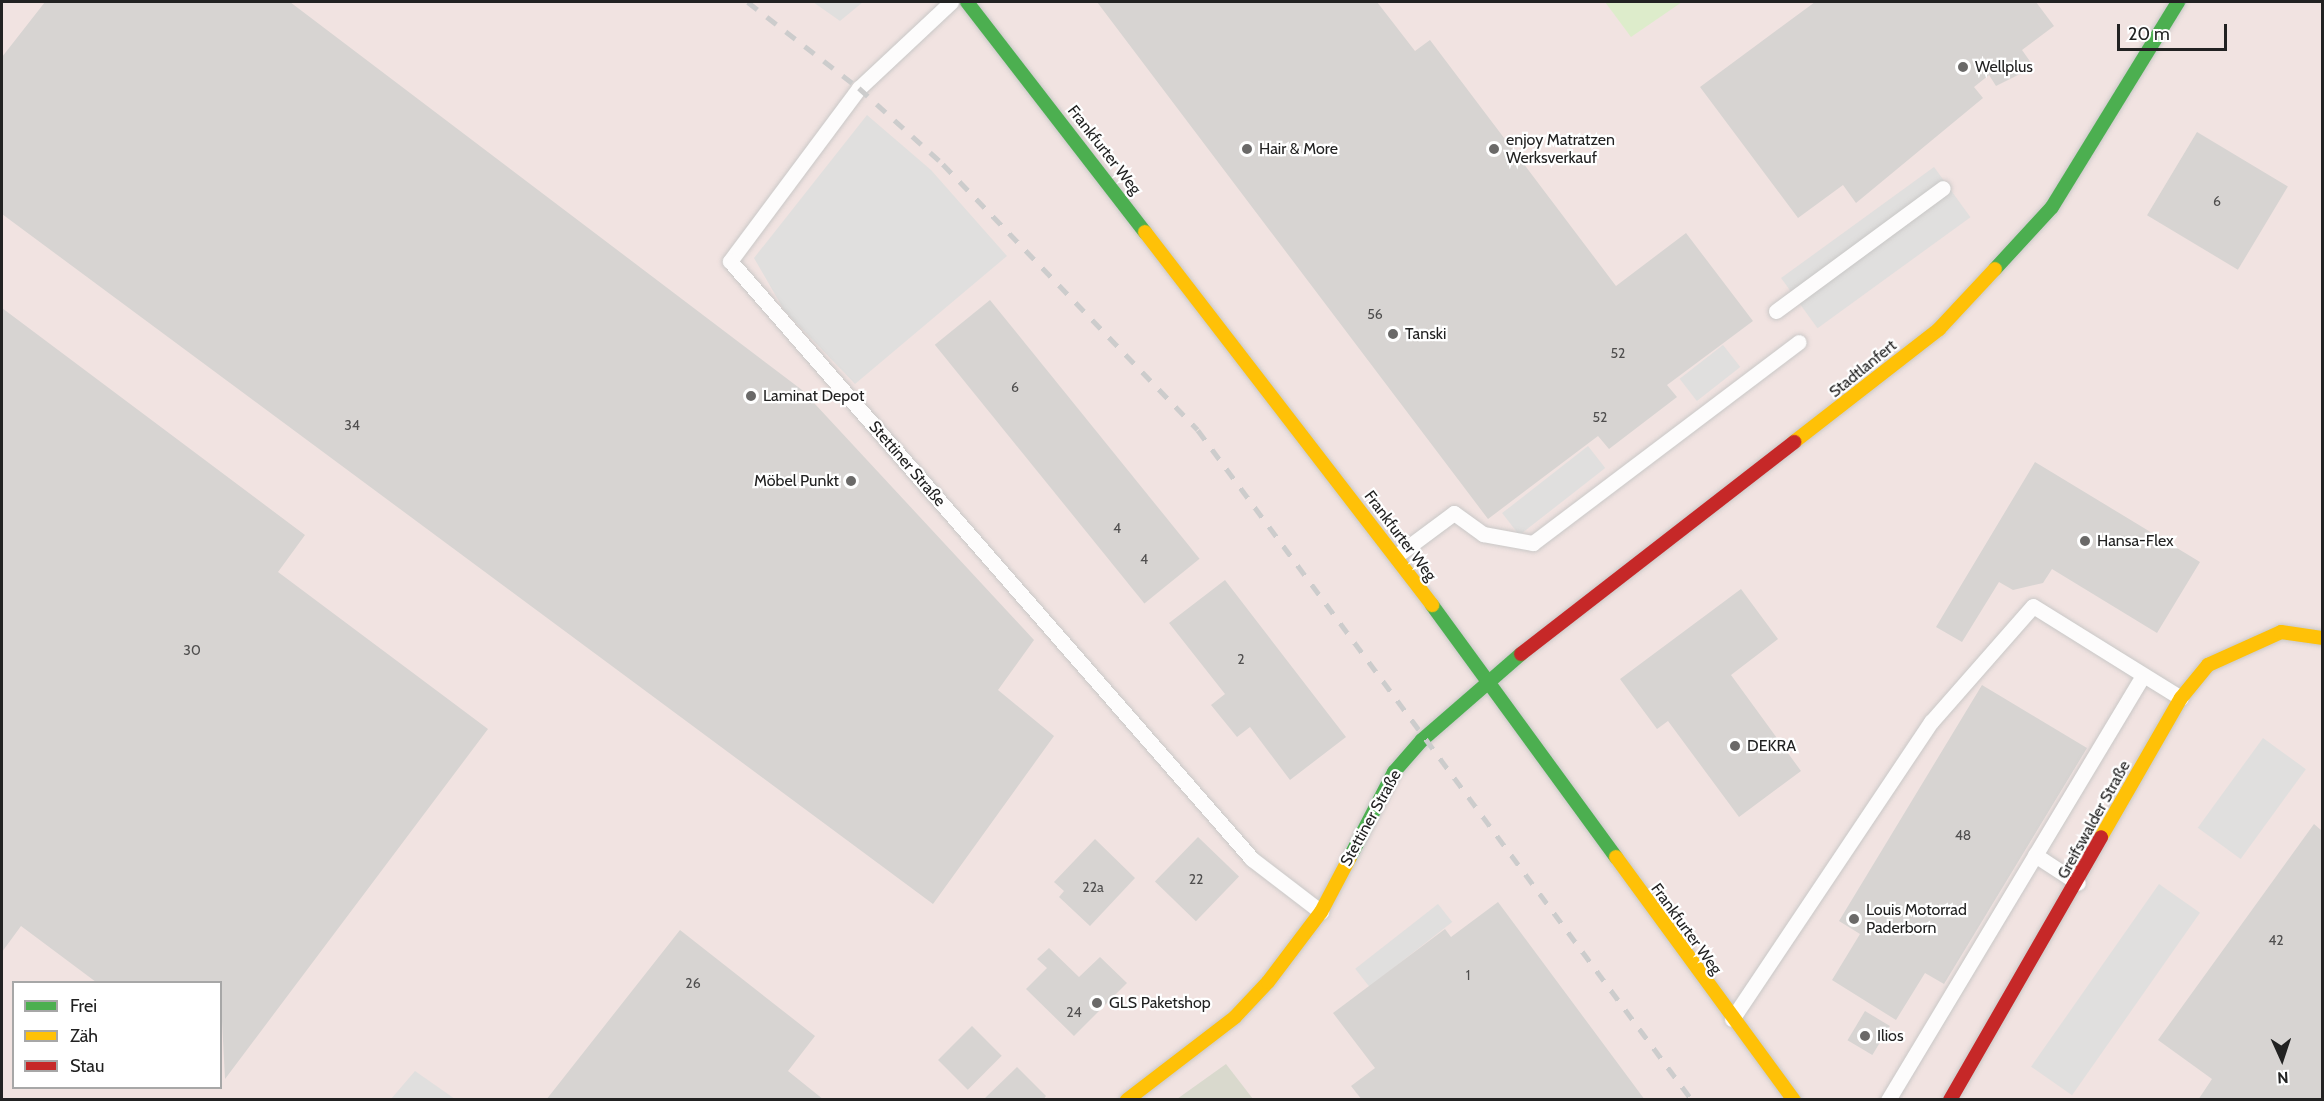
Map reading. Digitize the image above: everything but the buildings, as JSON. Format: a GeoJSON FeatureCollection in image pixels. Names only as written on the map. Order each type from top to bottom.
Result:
{"type":"FeatureCollection","features":[{"type":"Feature","properties":{"kind":"street","name":"Frankfurter Weg"},"geometry":{"type":"LineString","coordinates":[[967,2],[1396,556],[1485,682],[1794,1100]]}},
{"type":"Feature","properties":{"kind":"street","name":"Stadtlanfert"},"geometry":{"type":"LineString","coordinates":[[1485,682],[1939,329],[2052,207],[2178,2]]}},
{"type":"Feature","properties":{"kind":"street","name":"Greifswalder Straße"},"geometry":{"type":"LineString","coordinates":[[1950,1100],[2078,883],[2181,698],[2208,665],[2281,632],[2322,638]]}},
{"type":"Feature","properties":{"kind":"street","name":"Stettiner Straße"},"geometry":{"type":"LineString","coordinates":[[1127,1100],[1235,1017],[1321,912],[1394,772],[1485,682]]}},
{"type":"Feature","properties":{"kind":"lane","name":"Stettiner Straße"},"geometry":{"type":"LineString","coordinates":[[951,2],[859,88],[730,261],[1252,859],[1321,912]]}},
{"type":"Feature","properties":{"kind":"lane"},"geometry":{"type":"LineString","coordinates":[[1776,311],[1943,188]]}},
{"type":"Feature","properties":{"kind":"lane"},"geometry":{"type":"LineString","coordinates":[[1396,556],[1454,513],[1483,534],[1533,543],[1799,342]]}},
{"type":"Feature","properties":{"kind":"lane"},"geometry":{"type":"LineString","coordinates":[[1732,1019],[1931,722],[2034,606],[2181,698]]}},
{"type":"Feature","properties":{"kind":"lane"},"geometry":{"type":"LineString","coordinates":[[1888,1100],[2143,676]]}},
{"type":"Feature","properties":{"kind":"lane"},"geometry":{"type":"LineString","coordinates":[[2035,855],[2078,883]]}},
{"type":"Feature","properties":{"kind":"shaded area"},"geometry":{"type":"Polygon","coordinates":[[[2,2],[2322,2],[2322,1099],[2,1100],[2,2]]]}},
{"type":"Feature","properties":{"kind":"shaded area"},"geometry":{"type":"Polygon","coordinates":[[[813,2],[863,2],[840,21],[813,2]]]}},
{"type":"Feature","properties":{"kind":"shaded area"},"geometry":{"type":"Polygon","coordinates":[[[867,115],[931,170],[1007,256],[855,384],[784,310],[754,258],[867,115]]]}},
{"type":"Feature","properties":{"kind":"shaded area"},"geometry":{"type":"Polygon","coordinates":[[[1934,167],[1970,217],[1818,328],[1781,278],[1934,167]]]}},
{"type":"Feature","properties":{"kind":"shaded area"},"geometry":{"type":"Polygon","coordinates":[[[1723,345],[1740,367],[1697,401],[1680,379],[1723,345]]]}},
{"type":"Feature","properties":{"kind":"shaded area"},"geometry":{"type":"Polygon","coordinates":[[[1588,446],[1605,468],[1519,535],[1502,513],[1588,446]]]}},
{"type":"Feature","properties":{"kind":"shaded area"},"geometry":{"type":"Polygon","coordinates":[[[2263,738],[2306,769],[2241,859],[2198,828],[2263,738]]]}},
{"type":"Feature","properties":{"kind":"shaded area"},"geometry":{"type":"Polygon","coordinates":[[[2159,884],[2200,913],[2072,1095],[2031,1067],[2159,884]]]}},
{"type":"Feature","properties":{"kind":"shaded area"},"geometry":{"type":"Polygon","coordinates":[[[1438,904],[1452,922],[1369,987],[1355,969],[1438,904]]]}},
{"type":"Feature","properties":{"kind":"shaded area"},"geometry":{"type":"Polygon","coordinates":[[[1226,1064],[1253,1099],[1177,1099],[1226,1064]]]}},
{"type":"Feature","properties":{"kind":"shaded area"},"geometry":{"type":"Polygon","coordinates":[[[415,1071],[455,1099],[391,1099],[415,1071]]]}},
{"type":"Feature","properties":{"kind":"green space"},"geometry":{"type":"Polygon","coordinates":[[[1605,2],[1682,2],[1631,37],[1605,2]]]}},
{"type":"Feature","properties":{"kind":"railway"},"geometry":{"type":"LineString","coordinates":[[748,2],[859,88],[943,164],[1198,430],[1692,1100]]}},
{"type":"Feature","properties":{"kind":"traffic: fast"},"geometry":{"type":"LineString","coordinates":[[967,2],[1145,232]]}},
{"type":"Feature","properties":{"kind":"traffic: fast"},"geometry":{"type":"LineString","coordinates":[[1995,269],[2052,207],[2178,2]]}},
{"type":"Feature","properties":{"kind":"traffic: fast"},"geometry":{"type":"LineString","coordinates":[[1432,605],[1616,857]]}},
{"type":"Feature","properties":{"kind":"traffic: fast"},"geometry":{"type":"LineString","coordinates":[[1350,857],[1394,772],[1422,740],[1521,654]]}},
{"type":"Feature","properties":{"kind":"traffic: slow"},"geometry":{"type":"LineString","coordinates":[[1145,232],[1432,605]]}},
{"type":"Feature","properties":{"kind":"traffic: slow"},"geometry":{"type":"LineString","coordinates":[[1794,442],[1939,329],[1995,269]]}},
{"type":"Feature","properties":{"kind":"traffic: slow"},"geometry":{"type":"LineString","coordinates":[[2101,837],[2181,698],[2208,665],[2281,632],[2322,638]]}},
{"type":"Feature","properties":{"kind":"traffic: slow"},"geometry":{"type":"LineString","coordinates":[[1127,1100],[1235,1017],[1268,982],[1321,912],[1350,857]]}},
{"type":"Feature","properties":{"kind":"traffic: slow"},"geometry":{"type":"LineString","coordinates":[[1616,857],[1794,1100]]}},
{"type":"Feature","properties":{"kind":"traffic: jam"},"geometry":{"type":"LineString","coordinates":[[1521,654],[1794,442]]}},
{"type":"Feature","properties":{"kind":"traffic: jam"},"geometry":{"type":"LineString","coordinates":[[1950,1100],[2101,837]]}},
{"type":"Feature","properties":{"kind":"place","name":"Wellplus"},"geometry":{"type":"Point","coordinates":[1963,67]}},
{"type":"Feature","properties":{"kind":"place","name":"Hair & More"},"geometry":{"type":"Point","coordinates":[1247,149]}},
{"type":"Feature","properties":{"kind":"place","name":"enjoy Matratzen Werksverkauf"},"geometry":{"type":"Point","coordinates":[1494,149]}},
{"type":"Feature","properties":{"kind":"place","name":"Tanski"},"geometry":{"type":"Point","coordinates":[1393,334]}},
{"type":"Feature","properties":{"kind":"place","name":"Laminat Depot"},"geometry":{"type":"Point","coordinates":[751,396]}},
{"type":"Feature","properties":{"kind":"place","name":"Möbel Punkt"},"geometry":{"type":"Point","coordinates":[851,481]}},
{"type":"Feature","properties":{"kind":"place","name":"Hansa-Flex"},"geometry":{"type":"Point","coordinates":[2085,541]}},
{"type":"Feature","properties":{"kind":"place","name":"DEKRA"},"geometry":{"type":"Point","coordinates":[1735,746]}},
{"type":"Feature","properties":{"kind":"place","name":"Louis Motorrad Paderborn"},"geometry":{"type":"Point","coordinates":[1854,919]}},
{"type":"Feature","properties":{"kind":"place","name":"GLS Paketshop"},"geometry":{"type":"Point","coordinates":[1097,1003]}},
{"type":"Feature","properties":{"kind":"place","name":"Ilios"},"geometry":{"type":"Point","coordinates":[1865,1036]}}]}
